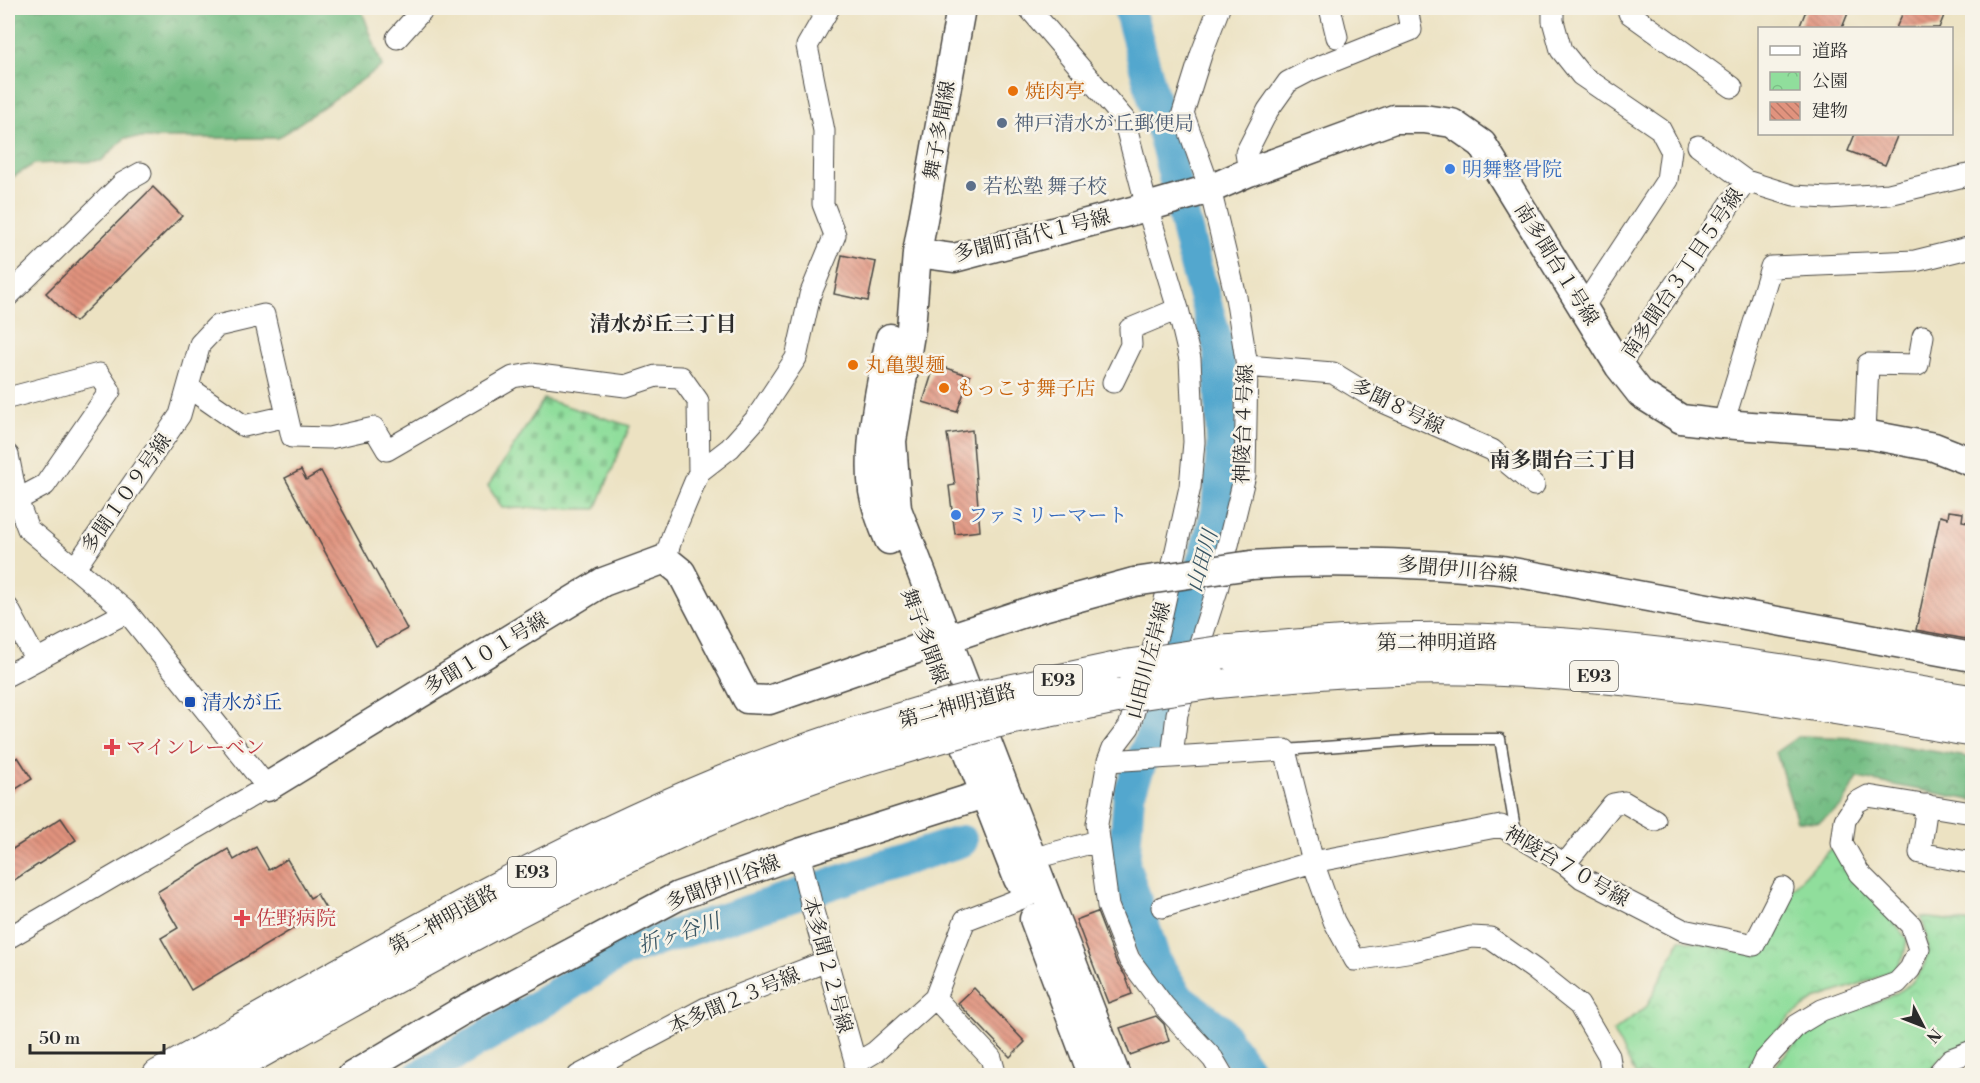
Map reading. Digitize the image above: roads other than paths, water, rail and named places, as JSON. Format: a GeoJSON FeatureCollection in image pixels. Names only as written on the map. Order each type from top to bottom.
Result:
{"type":"FeatureCollection","features":[{"type":"Feature","properties":{"kind":"highway","name":"第二神明道路"},"geometry":{"type":"LineString","coordinates":[[159,1076],[471,903],[562,856],[748,772],[842,737],[929,725],[991,709],[1125,681],[1384,641],[1471,640],[1557,644],[1739,664],[1972,702]]}},
{"type":"Feature","properties":{"kind":"highway","name":"第二神明道路"},"geometry":{"type":"LineString","coordinates":[[1218,667],[1294,675],[1461,668],[1546,672],[1739,693],[1972,730]]}},
{"type":"Feature","properties":{"kind":"highway","name":"第二神明道路"},"geometry":{"type":"LineString","coordinates":[[216,1076],[574,880],[667,836],[755,798],[816,775],[929,725]]}},
{"type":"Feature","properties":{"kind":"street"},"geometry":{"type":"LineString","coordinates":[[397,38],[424,8]]}},
{"type":"Feature","properties":{"kind":"street"},"geometry":{"type":"LineString","coordinates":[[829,8],[807,46],[824,131],[823,204],[834,235],[810,295],[796,358],[755,420],[730,448],[699,472],[665,559],[681,572],[747,699],[769,700],[937,642]]}},
{"type":"Feature","properties":{"kind":"street","name":"舞子多聞線"},"geometry":{"type":"LineString","coordinates":[[961,8],[917,253],[911,328],[892,441],[897,509],[937,642],[994,791],[1034,893],[1116,1076]]}},
{"type":"Feature","properties":{"kind":"street","name":"山田川左岸線"},"geometry":{"type":"LineString","coordinates":[[1029,8],[1124,119],[1190,359],[1194,442],[1190,487],[1158,632],[1130,727],[1113,748],[1108,761],[1097,824],[1108,906],[1129,959],[1164,1006],[1214,1059],[1223,1076]]}},
{"type":"Feature","properties":{"kind":"street","name":"神陵台４号線"},"geometry":{"type":"LineString","coordinates":[[1172,757],[1177,714],[1217,590],[1245,475],[1247,366],[1236,297],[1210,189],[1183,113],[1219,8]]}},
{"type":"Feature","properties":{"kind":"street"},"geometry":{"type":"LineString","coordinates":[[1330,8],[1337,37]]}},
{"type":"Feature","properties":{"kind":"street"},"geometry":{"type":"LineString","coordinates":[[1250,172],[1246,153],[1268,110],[1288,82],[1311,70],[1411,30],[1407,8]]}},
{"type":"Feature","properties":{"kind":"street"},"geometry":{"type":"LineString","coordinates":[[1553,8],[1553,21],[1562,50],[1581,75],[1660,129],[1671,150],[1667,180],[1584,306]]}},
{"type":"Feature","properties":{"kind":"street"},"geometry":{"type":"LineString","coordinates":[[1630,10],[1732,87]]}},
{"type":"Feature","properties":{"kind":"street","name":"南多聞台１号線"},"geometry":{"type":"LineString","coordinates":[[1147,207],[1210,189],[1394,119],[1424,119],[1452,123],[1482,144],[1619,366],[1641,394],[1681,419],[1865,434],[1934,447],[1972,462]]}},
{"type":"Feature","properties":{"kind":"street"},"geometry":{"type":"LineString","coordinates":[[1698,146],[1746,181],[1794,196],[1828,198],[1889,194],[1972,174]]}},
{"type":"Feature","properties":{"kind":"street"},"geometry":{"type":"LineString","coordinates":[[8,296],[123,183],[141,173]]}},
{"type":"Feature","properties":{"kind":"street","name":"南多聞台３丁目５号線"},"geometry":{"type":"LineString","coordinates":[[1619,366],[1746,181]]}},
{"type":"Feature","properties":{"kind":"street","name":"多聞町高代１号線"},"geometry":{"type":"LineString","coordinates":[[917,253],[954,258],[1147,207]]}},
{"type":"Feature","properties":{"kind":"street"},"geometry":{"type":"LineString","coordinates":[[1723,424],[1771,267],[1915,261],[1972,247]]}},
{"type":"Feature","properties":{"kind":"street"},"geometry":{"type":"LineString","coordinates":[[1113,382],[1131,345],[1130,329],[1178,309]]}},
{"type":"Feature","properties":{"kind":"street","name":"多聞１０９号線"},"geometry":{"type":"LineString","coordinates":[[267,787],[127,612],[75,568],[180,415],[200,344],[217,326],[264,315],[292,437],[330,438],[375,428],[387,450],[513,377],[531,374],[626,386],[656,376],[681,376],[698,401],[699,472]]}},
{"type":"Feature","properties":{"kind":"street"},"geometry":{"type":"LineString","coordinates":[[1865,434],[1869,364],[1918,365],[1923,336]]}},
{"type":"Feature","properties":{"kind":"street","name":"多聞８号線"},"geometry":{"type":"LineString","coordinates":[[1247,366],[1333,373],[1374,398],[1492,450],[1534,485]]}},
{"type":"Feature","properties":{"kind":"street"},"geometry":{"type":"LineString","coordinates":[[8,398],[99,374],[110,391],[45,485],[17,500]]}},
{"type":"Feature","properties":{"kind":"street"},"geometry":{"type":"LineString","coordinates":[[188,387],[244,426],[287,416]]}},
{"type":"Feature","properties":{"kind":"street"},"geometry":{"type":"LineString","coordinates":[[8,455],[17,500],[28,529],[75,568]]}},
{"type":"Feature","properties":{"kind":"street","name":"多聞１０１号線"},"geometry":{"type":"LineString","coordinates":[[8,938],[267,787],[603,582],[665,559]]}},
{"type":"Feature","properties":{"kind":"street","name":"多聞伊川谷線"},"geometry":{"type":"LineString","coordinates":[[937,642],[1039,608],[1134,582],[1251,565],[1351,561],[1425,563],[1502,570],[1972,657]]}},
{"type":"Feature","properties":{"kind":"street"},"geometry":{"type":"LineString","coordinates":[[8,610],[36,660]]}},
{"type":"Feature","properties":{"kind":"street"},"geometry":{"type":"LineString","coordinates":[[8,675],[127,612]]}},
{"type":"Feature","properties":{"kind":"street"},"geometry":{"type":"LineString","coordinates":[[1108,761],[1285,750],[1313,862],[1334,921],[1355,960],[1413,951],[1471,937],[1490,938],[1579,1005],[1611,1066],[1627,1076]]}},
{"type":"Feature","properties":{"kind":"street","name":"舞子多聞線"},"geometry":{"type":"LineString","coordinates":[[994,791],[1031,859],[1034,893],[1093,1076]]}},
{"type":"Feature","properties":{"kind":"street","name":"多聞伊川谷線"},"geometry":{"type":"LineString","coordinates":[[352,1076],[460,1012],[678,896],[799,853],[994,791]]}},
{"type":"Feature","properties":{"kind":"street"},"geometry":{"type":"LineString","coordinates":[[1757,1076],[1764,1061],[1797,1025],[1822,1010],[1897,983],[1910,969],[1919,949],[1911,925],[1859,873],[1842,843],[1845,820],[1857,802],[1868,796],[1972,813]]}},
{"type":"Feature","properties":{"kind":"street"},"geometry":{"type":"LineString","coordinates":[[1565,864],[1612,804],[1624,802],[1655,820]]}},
{"type":"Feature","properties":{"kind":"street"},"geometry":{"type":"LineString","coordinates":[[1927,805],[1920,853],[1972,863]]}},
{"type":"Feature","properties":{"kind":"street","name":"神陵台７０号線"},"geometry":{"type":"LineString","coordinates":[[1162,907],[1313,862],[1501,826],[1565,864],[1582,878],[1683,930],[1754,945],[1783,888]]}},
{"type":"Feature","properties":{"kind":"street"},"geometry":{"type":"LineString","coordinates":[[1031,859],[1098,841]]}},
{"type":"Feature","properties":{"kind":"street","name":"本多聞２２号線"},"geometry":{"type":"LineString","coordinates":[[799,853],[857,1070]]}},
{"type":"Feature","properties":{"kind":"street"},"geometry":{"type":"LineString","coordinates":[[857,1070],[935,998],[965,921],[1034,893]]}},
{"type":"Feature","properties":{"kind":"street","name":"本多聞２３号線"},"geometry":{"type":"LineString","coordinates":[[580,1075],[706,1008],[827,961]]}},
{"type":"Feature","properties":{"kind":"street"},"geometry":{"type":"LineString","coordinates":[[935,998],[991,1058],[996,1076]]}},
{"type":"Feature","properties":{"kind":"street"},"geometry":{"type":"LineString","coordinates":[[1936,1076],[1951,1059],[1972,1051]]}},
{"type":"Feature","properties":{"kind":"lane"},"geometry":{"type":"LineString","coordinates":[[1285,750],[1432,739],[1500,740],[1517,835]]}},
{"type":"Feature","properties":{"kind":"waterway","name":"山田川"},"geometry":{"type":"LineString","coordinates":[[1129,8],[1219,349],[1222,447],[1217,511],[1154,729],[1129,794],[1124,864],[1155,960],[1177,996],[1218,1028],[1247,1068],[1250,1076]]}},
{"type":"Feature","properties":{"kind":"waterway","name":"折ヶ谷川"},"geometry":{"type":"LineString","coordinates":[[419,1076],[529,1011],[622,952],[962,841]]}},
{"type":"Feature","properties":{"kind":"place","name":"焼肉亭"},"geometry":{"type":"Point","coordinates":[1013,91]}},
{"type":"Feature","properties":{"kind":"place","name":"神戸清水が丘郵便局"},"geometry":{"type":"Point","coordinates":[1002,123]}},
{"type":"Feature","properties":{"kind":"place","name":"明舞整骨院"},"geometry":{"type":"Point","coordinates":[1450,169]}},
{"type":"Feature","properties":{"kind":"place","name":"若松塾 舞子校"},"geometry":{"type":"Point","coordinates":[971,186]}},
{"type":"Feature","properties":{"kind":"place","name":"丸亀製麺"},"geometry":{"type":"Point","coordinates":[853,365]}},
{"type":"Feature","properties":{"kind":"place","name":"もっこす舞子店"},"geometry":{"type":"Point","coordinates":[944,388]}},
{"type":"Feature","properties":{"kind":"place","name":"ファミリーマート"},"geometry":{"type":"Point","coordinates":[956,515]}},
{"type":"Feature","properties":{"kind":"place","name":"清水が丘"},"geometry":{"type":"Point","coordinates":[190,702]}},
{"type":"Feature","properties":{"kind":"place","name":"マインレーベン"},"geometry":{"type":"Point","coordinates":[112,747]}},
{"type":"Feature","properties":{"kind":"place","name":"佐野病院"},"geometry":{"type":"Point","coordinates":[242,918]}},
{"type":"Feature","properties":{"kind":"district","name":"清水が丘三丁目"},"geometry":{"type":"Point","coordinates":[663,324]}},
{"type":"Feature","properties":{"kind":"district","name":"南多聞台三丁目"},"geometry":{"type":"Point","coordinates":[1563,460]}}]}
